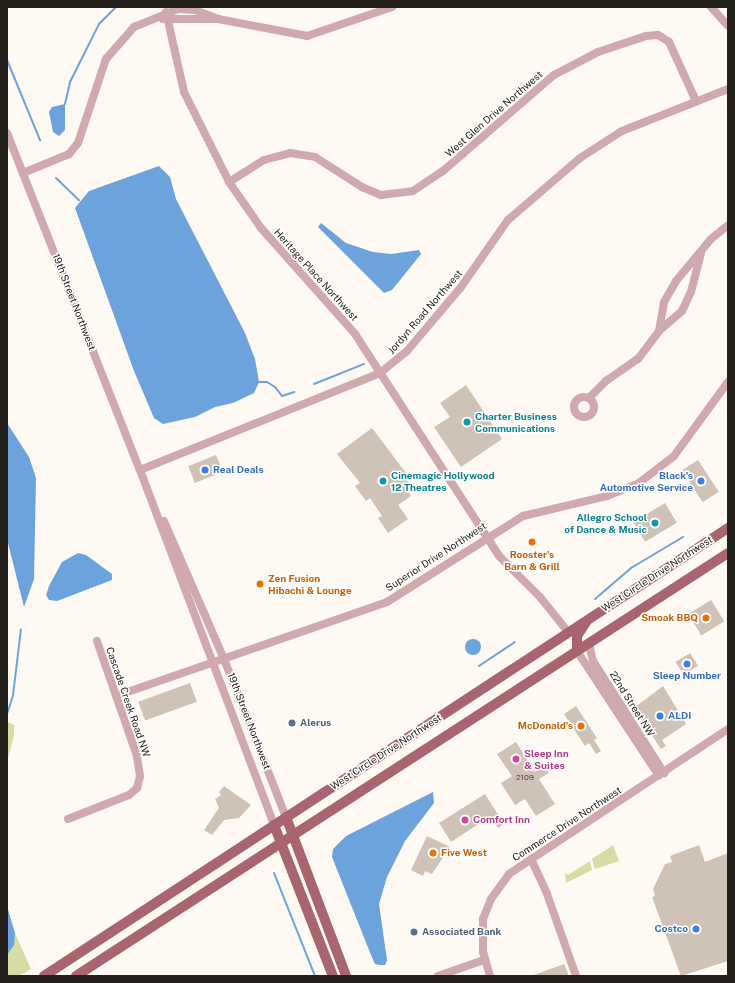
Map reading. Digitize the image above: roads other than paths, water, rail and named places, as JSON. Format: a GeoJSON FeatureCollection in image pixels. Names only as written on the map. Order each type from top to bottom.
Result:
{"type":"FeatureCollection","features":[{"type":"Feature","properties":{"kind":"main road","name":"West Circle Drive Northwest"},"geometry":{"type":"LineString","coordinates":[[44,976],[728,528]]}},
{"type":"Feature","properties":{"kind":"main road","name":"West Circle Drive Northwest"},"geometry":{"type":"LineString","coordinates":[[76,976],[728,553]]}},
{"type":"Feature","properties":{"kind":"main road"},"geometry":{"type":"LineString","coordinates":[[577,651],[577,636],[588,619]]}},
{"type":"Feature","properties":{"kind":"main road","name":"19th Street Northwest"},"geometry":{"type":"LineString","coordinates":[[286,817],[346,976]]}},
{"type":"Feature","properties":{"kind":"main road","name":"19th Street Northwest"},"geometry":{"type":"LineString","coordinates":[[274,825],[333,976]]}},
{"type":"Feature","properties":{"kind":"street"},"geometry":{"type":"LineString","coordinates":[[23,173],[69,154],[78,143],[106,59],[123,36],[146,19],[166,16],[218,19],[307,36],[392,7]]}},
{"type":"Feature","properties":{"kind":"street"},"geometry":{"type":"LineString","coordinates":[[711,7],[728,26]]}},
{"type":"Feature","properties":{"kind":"street","name":"Heritage Place Northwest"},"geometry":{"type":"LineString","coordinates":[[166,16],[184,92],[229,182],[261,228],[355,334],[486,537],[510,569],[540,597],[568,632]]}},
{"type":"Feature","properties":{"kind":"street","name":"West Glen Drive Northwest"},"geometry":{"type":"LineString","coordinates":[[229,182],[264,160],[290,153],[310,155],[326,162],[362,187],[381,195],[391,195],[422,187],[554,75],[598,52],[640,37],[658,35],[669,42],[696,101]]}},
{"type":"Feature","properties":{"kind":"street","name":"Jordyn Road Northwest"},"geometry":{"type":"LineString","coordinates":[[140,470],[380,373],[407,351],[461,287],[508,220],[580,158],[622,131],[728,89]]}},
{"type":"Feature","properties":{"kind":"street","name":"19th Street Northwest"},"geometry":{"type":"LineString","coordinates":[[7,133],[140,470],[274,825]]}},
{"type":"Feature","properties":{"kind":"street"},"geometry":{"type":"LineString","coordinates":[[659,331],[664,302],[670,291],[711,239],[728,225]]}},
{"type":"Feature","properties":{"kind":"street"},"geometry":{"type":"LineString","coordinates":[[589,398],[606,381],[638,359],[659,331],[682,311],[691,292],[701,253]]}},
{"type":"Feature","properties":{"kind":"street","name":"Superior Drive Northwest"},"geometry":{"type":"LineString","coordinates":[[116,696],[387,602],[486,537],[534,512],[607,496],[648,478],[683,445],[728,382]]}},
{"type":"Feature","properties":{"kind":"street","name":"19th Street Northwest"},"geometry":{"type":"LineString","coordinates":[[140,470],[224,659],[286,817]]}},
{"type":"Feature","properties":{"kind":"street","name":"Cascade Creek Road NW"},"geometry":{"type":"LineString","coordinates":[[68,819],[124,798],[134,792],[139,784],[139,763],[96,641]]}},
{"type":"Feature","properties":{"kind":"street","name":"22nd Street NW"},"geometry":{"type":"LineString","coordinates":[[589,644],[593,661],[661,774]]}},
{"type":"Feature","properties":{"kind":"street","name":"22nd Street NW"},"geometry":{"type":"LineString","coordinates":[[577,651],[661,774]]}},
{"type":"Feature","properties":{"kind":"street","name":"Commerce Drive Northwest"},"geometry":{"type":"LineString","coordinates":[[490,976],[484,960],[483,925],[491,899],[509,874],[728,729]]}},
{"type":"Feature","properties":{"kind":"street"},"geometry":{"type":"LineString","coordinates":[[531,859],[547,894],[576,976]]}},
{"type":"Feature","properties":{"kind":"street"},"geometry":{"type":"LineString","coordinates":[[438,976],[484,960]]}},
{"type":"Feature","properties":{"kind":"water"},"geometry":{"type":"Polygon","coordinates":[[[65,104],[65,130],[59,136],[53,132],[49,112],[52,107],[65,104]]]}},
{"type":"Feature","properties":{"kind":"water"},"geometry":{"type":"Polygon","coordinates":[[[159,166],[170,177],[176,199],[245,333],[255,359],[259,382],[254,393],[233,403],[215,407],[195,417],[163,424],[154,418],[134,371],[75,208],[89,191],[159,166]]]}},
{"type":"Feature","properties":{"kind":"water"},"geometry":{"type":"Polygon","coordinates":[[[321,223],[346,243],[373,252],[391,254],[419,250],[421,254],[392,290],[384,293],[318,227],[321,223]]]}},
{"type":"Feature","properties":{"kind":"water"},"geometry":{"type":"Polygon","coordinates":[[[7,423],[29,457],[36,478],[34,579],[24,607],[7,539],[7,423]]]}},
{"type":"Feature","properties":{"kind":"water"},"geometry":{"type":"Polygon","coordinates":[[[78,553],[86,555],[112,574],[112,580],[57,601],[49,600],[46,595],[49,586],[62,562],[78,553]]]}},
{"type":"Feature","properties":{"kind":"water"},"geometry":{"type":"Polygon","coordinates":[[[470,639],[476,639],[481,644],[479,653],[476,655],[470,655],[465,650],[465,644],[470,639]]]}},
{"type":"Feature","properties":{"kind":"water"},"geometry":{"type":"Polygon","coordinates":[[[433,792],[434,803],[405,841],[387,877],[379,904],[387,960],[385,965],[375,964],[332,857],[333,849],[346,836],[433,792]]]}},
{"type":"Feature","properties":{"kind":"water"},"geometry":{"type":"Polygon","coordinates":[[[7,906],[15,933],[14,945],[7,955],[7,906]]]}},
{"type":"Feature","properties":{"kind":"waterway"},"geometry":{"type":"LineString","coordinates":[[65,104],[70,82],[99,24],[116,7]]}},
{"type":"Feature","properties":{"kind":"waterway"},"geometry":{"type":"LineString","coordinates":[[7,60],[40,140]]}},
{"type":"Feature","properties":{"kind":"waterway"},"geometry":{"type":"LineString","coordinates":[[56,178],[79,200]]}},
{"type":"Feature","properties":{"kind":"waterway"},"geometry":{"type":"LineString","coordinates":[[314,384],[364,364]]}},
{"type":"Feature","properties":{"kind":"waterway"},"geometry":{"type":"LineString","coordinates":[[259,382],[267,382],[275,387],[282,396],[294,392]]}},
{"type":"Feature","properties":{"kind":"waterway"},"geometry":{"type":"LineString","coordinates":[[595,599],[631,568],[683,537]]}},
{"type":"Feature","properties":{"kind":"waterway"},"geometry":{"type":"LineString","coordinates":[[7,714],[13,695],[21,629]]}},
{"type":"Feature","properties":{"kind":"waterway"},"geometry":{"type":"LineString","coordinates":[[479,666],[515,642]]}},
{"type":"Feature","properties":{"kind":"waterway"},"geometry":{"type":"LineString","coordinates":[[274,873],[315,976]]}},
{"type":"Feature","properties":{"kind":"place","name":"Charter Business Communications"},"geometry":{"type":"Point","coordinates":[467,422]}},
{"type":"Feature","properties":{"kind":"place","name":"Real Deals"},"geometry":{"type":"Point","coordinates":[205,470]}},
{"type":"Feature","properties":{"kind":"place","name":"Cinemagic Hollywood 12 Theatres"},"geometry":{"type":"Point","coordinates":[383,481]}},
{"type":"Feature","properties":{"kind":"place","name":"Black's Automotive Service"},"geometry":{"type":"Point","coordinates":[701,481]}},
{"type":"Feature","properties":{"kind":"place","name":"Allegro School of Dance & Music"},"geometry":{"type":"Point","coordinates":[655,523]}},
{"type":"Feature","properties":{"kind":"place","name":"Rooster's Barn & Grill"},"geometry":{"type":"Point","coordinates":[532,542]}},
{"type":"Feature","properties":{"kind":"place","name":"Zen Fusion Hibachi & Lounge"},"geometry":{"type":"Point","coordinates":[260,584]}},
{"type":"Feature","properties":{"kind":"place","name":"Smoak BBQ"},"geometry":{"type":"Point","coordinates":[706,618]}},
{"type":"Feature","properties":{"kind":"place","name":"Sleep Number"},"geometry":{"type":"Point","coordinates":[687,664]}},
{"type":"Feature","properties":{"kind":"place","name":"ALDI"},"geometry":{"type":"Point","coordinates":[660,716]}},
{"type":"Feature","properties":{"kind":"place","name":"Alerus"},"geometry":{"type":"Point","coordinates":[292,723]}},
{"type":"Feature","properties":{"kind":"place","name":"McDonald's"},"geometry":{"type":"Point","coordinates":[581,726]}},
{"type":"Feature","properties":{"kind":"place","name":"Sleep Inn & Suites"},"geometry":{"type":"Point","coordinates":[516,759]}},
{"type":"Feature","properties":{"kind":"place","name":"Comfort Inn"},"geometry":{"type":"Point","coordinates":[465,820]}},
{"type":"Feature","properties":{"kind":"place","name":"Five West"},"geometry":{"type":"Point","coordinates":[433,853]}},
{"type":"Feature","properties":{"kind":"place","name":"Costco"},"geometry":{"type":"Point","coordinates":[696,929]}},
{"type":"Feature","properties":{"kind":"place","name":"Associated Bank"},"geometry":{"type":"Point","coordinates":[414,932]}}]}
